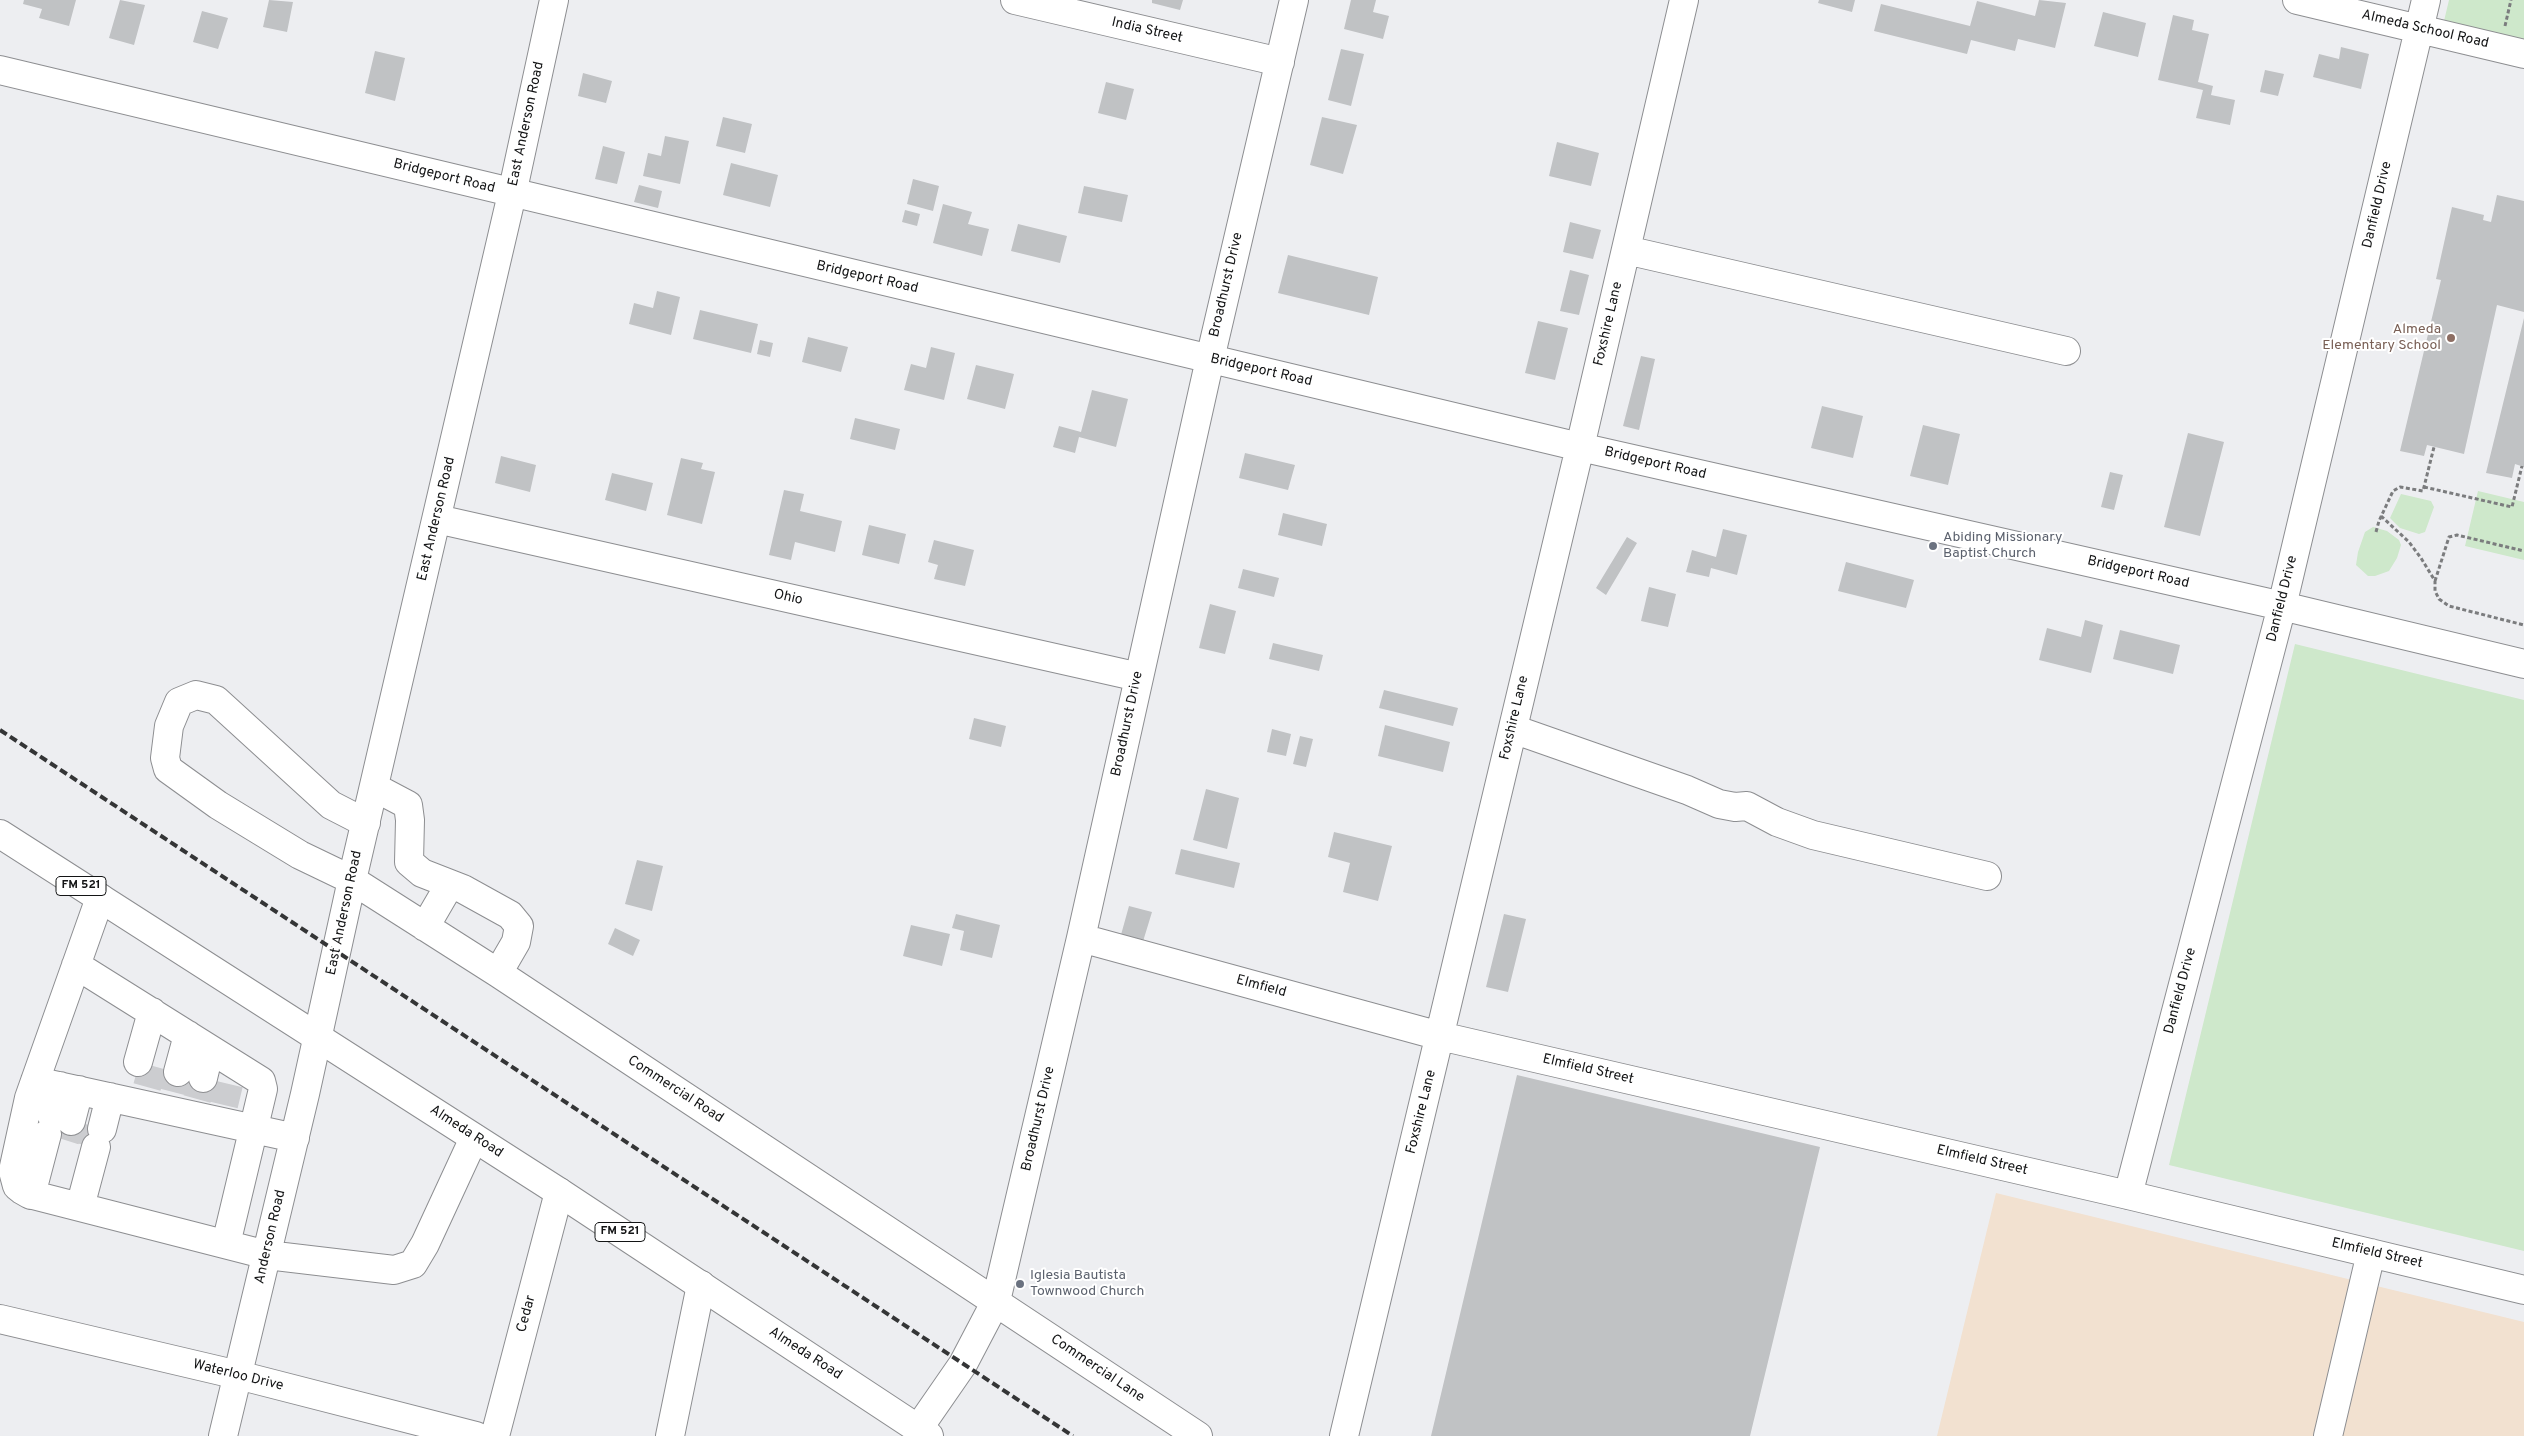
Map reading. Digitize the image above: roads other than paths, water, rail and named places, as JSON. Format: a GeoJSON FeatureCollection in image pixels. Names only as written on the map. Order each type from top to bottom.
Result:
{"type":"FeatureCollection","features":[{"type":"Feature","properties":{"kind":"street","name":"East Anderson Road"},"geometry":{"type":"LineString","coordinates":[[318,1037],[352,880],[512,194],[554,0]]}},
{"type":"Feature","properties":{"kind":"street","name":"India Street"},"geometry":{"type":"LineString","coordinates":[[1015,0],[1280,62]]}},
{"type":"Feature","properties":{"kind":"street","name":"Broadhurst Drive"},"geometry":{"type":"LineString","coordinates":[[924,1432],[996,1301],[1082,938],[1210,359],[1294,0]]}},
{"type":"Feature","properties":{"kind":"street","name":"Foxshire Lane"},"geometry":{"type":"LineString","coordinates":[[1344,1436],[1580,447],[1684,0]]}},
{"type":"Feature","properties":{"kind":"street","name":"Almeda School Road"},"geometry":{"type":"LineString","coordinates":[[2297,0],[2524,54]]}},
{"type":"Feature","properties":{"kind":"street","name":"Danfield Drive"},"geometry":{"type":"LineString","coordinates":[[2128,1195],[2282,606],[2426,0]]}},
{"type":"Feature","properties":{"kind":"street","name":"Bridgeport Road"},"geometry":{"type":"LineString","coordinates":[[0,70],[512,194],[1580,447],[2282,606],[2524,664]]}},
{"type":"Feature","properties":{"kind":"street"},"geometry":{"type":"LineString","coordinates":[[1626,250],[2066,351]]}},
{"type":"Feature","properties":{"kind":"street","name":"Ohio"},"geometry":{"type":"LineString","coordinates":[[437,519],[1139,677]]}},
{"type":"Feature","properties":{"kind":"street","name":"Commercial Road"},"geometry":{"type":"LineString","coordinates":[[366,822],[330,805],[216,700],[196,695],[180,702],[169,726],[165,758],[168,769],[242,820],[300,855],[352,880],[498,973],[996,1301]]}},
{"type":"Feature","properties":{"kind":"street"},"geometry":{"type":"LineString","coordinates":[[1513,728],[1687,790],[1719,804],[1735,807],[1747,806],[1777,822],[1813,835],[1987,876]]}},
{"type":"Feature","properties":{"kind":"street"},"geometry":{"type":"LineString","coordinates":[[374,787],[408,805],[410,820],[409,862],[422,873],[450,884],[510,914],[519,926],[516,942],[498,973]]}},
{"type":"Feature","properties":{"kind":"street","name":"Almeda Road"},"geometry":{"type":"LineString","coordinates":[[0,834],[559,1192],[924,1432]]}},
{"type":"Feature","properties":{"kind":"street"},"geometry":{"type":"LineString","coordinates":[[425,927],[450,884]]}},
{"type":"Feature","properties":{"kind":"street"},"geometry":{"type":"LineString","coordinates":[[100,898],[76,965],[132,1089]]}},
{"type":"Feature","properties":{"kind":"street","name":"Elmfield"},"geometry":{"type":"LineString","coordinates":[[1082,938],[1440,1036]]}},
{"type":"Feature","properties":{"kind":"street"},"geometry":{"type":"LineString","coordinates":[[76,965],[199,1042],[238,1100],[294,1138]]}},
{"type":"Feature","properties":{"kind":"street"},"geometry":{"type":"LineString","coordinates":[[50,1199],[69,1130],[132,1089],[158,1017]]}},
{"type":"Feature","properties":{"kind":"street","name":"Elmfield Street"},"geometry":{"type":"LineString","coordinates":[[1440,1036],[2128,1195],[2524,1290]]}},
{"type":"Feature","properties":{"kind":"street","name":"Anderson Road"},"geometry":{"type":"LineString","coordinates":[[223,1436],[318,1037]]}},
{"type":"Feature","properties":{"kind":"street"},"geometry":{"type":"LineString","coordinates":[[50,1199],[69,1130],[199,1042]]}},
{"type":"Feature","properties":{"kind":"street"},"geometry":{"type":"LineString","coordinates":[[238,1100],[132,1089],[29,1098],[13,1171],[17,1186],[50,1199],[267,1255],[394,1270],[413,1264],[425,1244],[474,1138]]}},
{"type":"Feature","properties":{"kind":"street"},"geometry":{"type":"LineString","coordinates":[[226,1244],[238,1100]]}},
{"type":"Feature","properties":{"kind":"street","name":"Cedar"},"geometry":{"type":"LineString","coordinates":[[495,1436],[559,1192]]}},
{"type":"Feature","properties":{"kind":"street"},"geometry":{"type":"LineString","coordinates":[[2328,1436],[2371,1253]]}},
{"type":"Feature","properties":{"kind":"street"},"geometry":{"type":"LineString","coordinates":[[670,1436],[701,1285]]}},
{"type":"Feature","properties":{"kind":"street","name":"Commercial Lane"},"geometry":{"type":"LineString","coordinates":[[996,1301],[1198,1436]]}},
{"type":"Feature","properties":{"kind":"street","name":"Waterloo Drive"},"geometry":{"type":"LineString","coordinates":[[0,1319],[238,1375],[476,1436]]}},
{"type":"Feature","properties":{"kind":"tunnel"},"geometry":{"type":"LineString","coordinates":[[147,1087],[153,1066]]}},
{"type":"Feature","properties":{"kind":"tunnel"},"geometry":{"type":"LineString","coordinates":[[173,1092],[178,1072]]}},
{"type":"Feature","properties":{"kind":"tunnel"},"geometry":{"type":"LineString","coordinates":[[197,1099],[203,1078]]}},
{"type":"Feature","properties":{"kind":"tunnel"},"geometry":{"type":"LineString","coordinates":[[224,1105],[229,1084]]}},
{"type":"Feature","properties":{"kind":"tunnel"},"geometry":{"type":"LineString","coordinates":[[65,1140],[71,1121]]}},
{"type":"Feature","properties":{"kind":"tunnel"},"geometry":{"type":"LineString","coordinates":[[84,1145],[89,1125]]}},
{"type":"Feature","properties":{"kind":"railway"},"geometry":{"type":"LineString","coordinates":[[0,730],[1073,1436]]}},
{"type":"Feature","properties":{"kind":"place","name":"Almeda Elementary School"},"geometry":{"type":"Point","coordinates":[2451,338]}},
{"type":"Feature","properties":{"kind":"place","name":"Abiding Missionary Baptist Church"},"geometry":{"type":"Point","coordinates":[1933,546]}},
{"type":"Feature","properties":{"kind":"place","name":"Iglesia Bautista Townwood Church"},"geometry":{"type":"Point","coordinates":[1020,1284]}}]}
